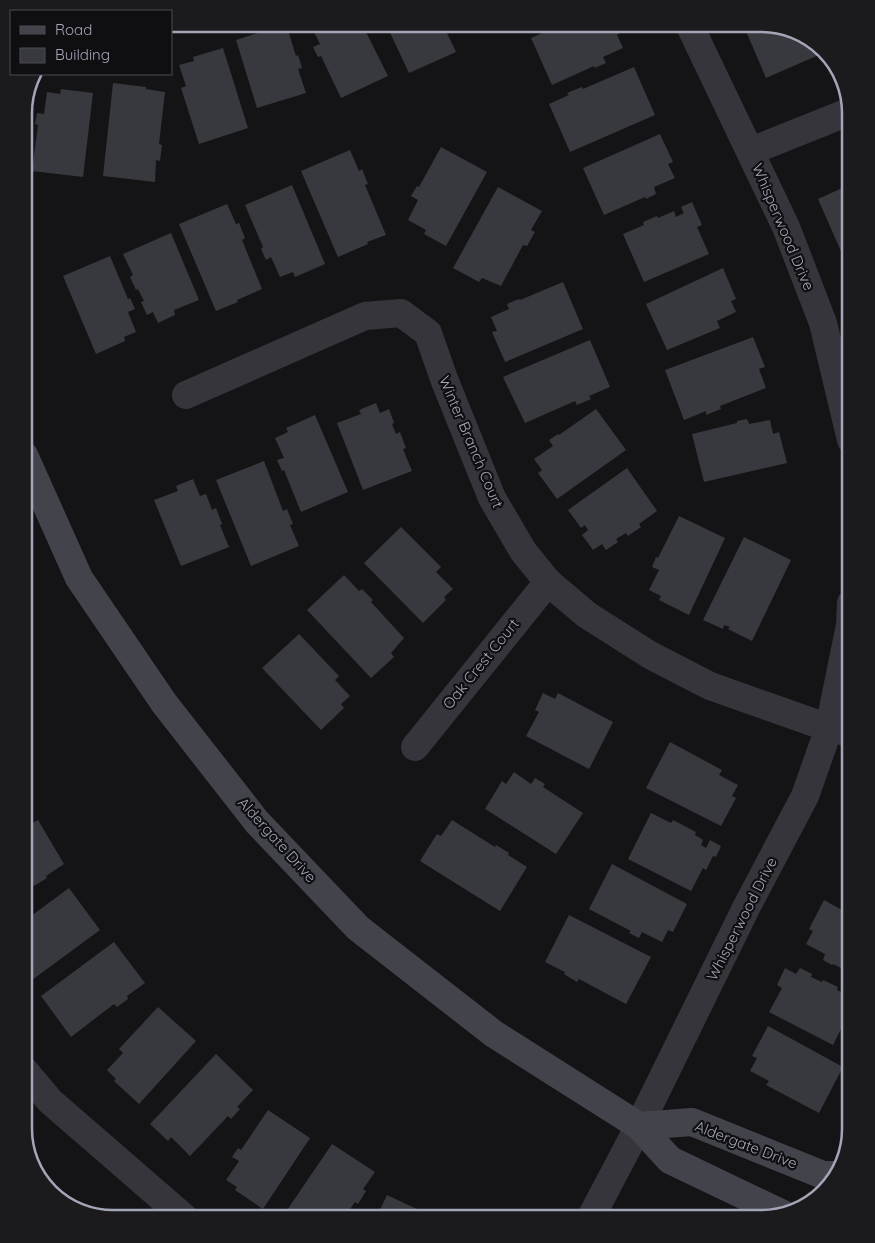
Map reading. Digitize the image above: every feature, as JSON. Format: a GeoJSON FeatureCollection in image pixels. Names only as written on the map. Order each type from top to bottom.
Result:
{"type":"FeatureCollection","features":[{"type":"Feature","properties":{"kind":"street","name":"Whisperwood Drive"},"geometry":{"type":"LineString","coordinates":[[693,33],[786,227],[822,323],[842,404]]}},
{"type":"Feature","properties":{"kind":"street"},"geometry":{"type":"LineString","coordinates":[[751,151],[842,115]]}},
{"type":"Feature","properties":{"kind":"street","name":"Winter Branch Court"},"geometry":{"type":"LineString","coordinates":[[186,395],[365,316],[401,313],[428,333],[444,379],[492,498],[524,551],[548,582],[587,615],[650,655],[710,686],[840,731]]}},
{"type":"Feature","properties":{"kind":"street","name":"Aldergate Drive"},"geometry":{"type":"LineString","coordinates":[[33,474],[79,578],[164,703],[257,822],[358,928],[494,1034],[639,1126],[670,1160],[774,1210]]}},
{"type":"Feature","properties":{"kind":"street","name":"Oak Crest Court"},"geometry":{"type":"LineString","coordinates":[[415,747],[548,582]]}},
{"type":"Feature","properties":{"kind":"street","name":"Whisperwood Drive"},"geometry":{"type":"LineString","coordinates":[[595,1210],[639,1126],[746,908],[840,731],[842,710]]}},
{"type":"Feature","properties":{"kind":"street"},"geometry":{"type":"LineString","coordinates":[[32,1080],[50,1101],[176,1210]]}},
{"type":"Feature","properties":{"kind":"street","name":"Aldergate Drive"},"geometry":{"type":"LineString","coordinates":[[639,1126],[692,1122],[828,1176]]}},
{"type":"Feature","properties":{"kind":"building"},"geometry":{"type":"Polygon","coordinates":[[[260,32],[289,32],[302,68],[298,69],[306,93],[257,108],[236,40],[260,32]]]}},
{"type":"Feature","properties":{"kind":"building"},"geometry":{"type":"Polygon","coordinates":[[[314,32],[366,32],[388,76],[341,98],[321,56],[318,57],[313,47],[320,44],[314,32]]]}},
{"type":"Feature","properties":{"kind":"building"},"geometry":{"type":"Polygon","coordinates":[[[390,32],[447,33],[456,52],[409,73],[390,32]]]}},
{"type":"Feature","properties":{"kind":"building"},"geometry":{"type":"Polygon","coordinates":[[[543,33],[620,33],[617,35],[623,48],[603,57],[606,63],[595,68],[594,66],[552,85],[531,38],[543,33]]]}},
{"type":"Feature","properties":{"kind":"building"},"geometry":{"type":"Polygon","coordinates":[[[747,33],[767,33],[788,37],[807,46],[818,55],[766,78],[747,33]]]}},
{"type":"Feature","properties":{"kind":"building"},"geometry":{"type":"Polygon","coordinates":[[[223,48],[248,128],[199,144],[181,88],[186,86],[179,65],[194,61],[193,57],[223,48]]]}},
{"type":"Feature","properties":{"kind":"building"},"geometry":{"type":"Polygon","coordinates":[[[634,67],[655,115],[570,152],[549,104],[569,95],[567,93],[582,87],[583,89],[634,67]]]}},
{"type":"Feature","properties":{"kind":"building"},"geometry":{"type":"Polygon","coordinates":[[[113,83],[146,87],[146,89],[165,92],[159,144],[162,145],[160,161],[156,160],[155,182],[103,176],[113,83]]]}},
{"type":"Feature","properties":{"kind":"building"},"geometry":{"type":"Polygon","coordinates":[[[61,89],[93,93],[83,177],[33,171],[38,125],[35,124],[37,113],[44,114],[47,92],[60,94],[61,89]]]}},
{"type":"Feature","properties":{"kind":"building"},"geometry":{"type":"Polygon","coordinates":[[[660,134],[673,162],[668,164],[675,178],[654,187],[656,194],[604,215],[583,168],[660,134]]]}},
{"type":"Feature","properties":{"kind":"building"},"geometry":{"type":"Polygon","coordinates":[[[441,147],[487,172],[446,246],[424,234],[426,230],[408,220],[418,200],[411,196],[417,186],[419,187],[441,147]]]}},
{"type":"Feature","properties":{"kind":"building"},"geometry":{"type":"Polygon","coordinates":[[[350,150],[359,171],[362,169],[368,184],[365,185],[386,235],[367,242],[368,244],[338,257],[301,171],[350,150]]]}},
{"type":"Feature","properties":{"kind":"building"},"geometry":{"type":"Polygon","coordinates":[[[292,185],[325,264],[295,277],[293,272],[280,277],[271,257],[266,260],[261,249],[263,247],[245,205],[292,185]]]}},
{"type":"Feature","properties":{"kind":"building"},"geometry":{"type":"Polygon","coordinates":[[[498,187],[542,211],[531,230],[535,232],[527,246],[523,245],[501,286],[482,278],[479,282],[453,268],[498,187]]]}},
{"type":"Feature","properties":{"kind":"building"},"geometry":{"type":"Polygon","coordinates":[[[842,188],[842,254],[818,199],[842,188]]]}},
{"type":"Feature","properties":{"kind":"building"},"geometry":{"type":"Polygon","coordinates":[[[692,202],[702,225],[697,227],[709,254],[644,282],[623,234],[644,225],[643,222],[657,216],[658,218],[674,211],[676,217],[684,213],[681,207],[692,202]]]}},
{"type":"Feature","properties":{"kind":"building"},"geometry":{"type":"Polygon","coordinates":[[[227,204],[236,224],[239,223],[245,238],[242,240],[262,289],[216,311],[179,224],[227,204]]]}},
{"type":"Feature","properties":{"kind":"building"},"geometry":{"type":"Polygon","coordinates":[[[171,233],[199,300],[174,310],[175,315],[158,323],[153,312],[147,315],[141,302],[144,301],[130,277],[133,275],[123,254],[171,233]]]}},
{"type":"Feature","properties":{"kind":"building"},"geometry":{"type":"Polygon","coordinates":[[[110,256],[128,299],[130,298],[135,309],[128,312],[136,332],[124,337],[125,341],[96,354],[63,276],[110,256]]]}},
{"type":"Feature","properties":{"kind":"building"},"geometry":{"type":"Polygon","coordinates":[[[723,268],[736,299],[731,301],[736,312],[717,321],[720,328],[667,350],[646,304],[723,268]]]}},
{"type":"Feature","properties":{"kind":"building"},"geometry":{"type":"Polygon","coordinates":[[[563,282],[583,329],[505,362],[492,332],[497,331],[491,317],[509,309],[507,304],[563,282]]]}},
{"type":"Feature","properties":{"kind":"building"},"geometry":{"type":"Polygon","coordinates":[[[753,337],[765,367],[759,369],[766,388],[720,406],[721,409],[706,415],[706,411],[684,420],[665,370],[753,337]]]}},
{"type":"Feature","properties":{"kind":"building"},"geometry":{"type":"Polygon","coordinates":[[[590,340],[610,387],[589,396],[591,399],[577,405],[575,401],[525,423],[503,377],[590,340]]]}},
{"type":"Feature","properties":{"kind":"building"},"geometry":{"type":"Polygon","coordinates":[[[376,403],[380,413],[389,409],[394,423],[392,424],[396,434],[400,432],[406,448],[403,449],[412,471],[363,490],[337,423],[361,414],[359,410],[376,403]]]}},
{"type":"Feature","properties":{"kind":"building"},"geometry":{"type":"Polygon","coordinates":[[[596,409],[626,450],[557,499],[538,473],[542,470],[534,459],[553,446],[549,440],[596,409]]]}},
{"type":"Feature","properties":{"kind":"building"},"geometry":{"type":"Polygon","coordinates":[[[315,415],[348,492],[301,512],[284,470],[282,471],[277,460],[284,458],[275,438],[288,432],[286,428],[315,415]]]}},
{"type":"Feature","properties":{"kind":"building"},"geometry":{"type":"Polygon","coordinates":[[[747,419],[749,424],[770,420],[773,434],[779,432],[787,463],[704,482],[692,434],[747,419]]]}},
{"type":"Feature","properties":{"kind":"building"},"geometry":{"type":"Polygon","coordinates":[[[264,461],[283,511],[287,509],[293,524],[290,525],[299,546],[251,566],[216,480],[264,461]]]}},
{"type":"Feature","properties":{"kind":"building"},"geometry":{"type":"Polygon","coordinates":[[[627,468],[657,511],[639,524],[641,527],[628,536],[626,533],[616,539],[618,542],[606,550],[602,544],[593,550],[582,535],[588,530],[585,525],[581,528],[568,510],[627,468]]]}},
{"type":"Feature","properties":{"kind":"building"},"geometry":{"type":"Polygon","coordinates":[[[193,479],[200,496],[206,494],[212,510],[216,508],[222,524],[220,525],[229,547],[181,566],[154,500],[178,491],[176,486],[193,479]]]}},
{"type":"Feature","properties":{"kind":"building"},"geometry":{"type":"Polygon","coordinates":[[[679,516],[725,538],[689,615],[659,600],[661,596],[649,590],[659,570],[652,567],[656,557],[658,558],[679,516]]]}},
{"type":"Feature","properties":{"kind":"building"},"geometry":{"type":"Polygon","coordinates":[[[401,527],[441,567],[436,572],[453,589],[444,597],[446,600],[423,623],[364,563],[401,527]]]}},
{"type":"Feature","properties":{"kind":"building"},"geometry":{"type":"Polygon","coordinates":[[[744,537],[791,560],[752,641],[728,629],[730,627],[724,625],[723,629],[703,620],[744,537]]]}},
{"type":"Feature","properties":{"kind":"building"},"geometry":{"type":"Polygon","coordinates":[[[344,575],[359,591],[362,589],[373,600],[371,602],[404,638],[391,653],[394,657],[371,678],[307,610],[344,575]]]}},
{"type":"Feature","properties":{"kind":"building"},"geometry":{"type":"Polygon","coordinates":[[[299,634],[339,676],[335,680],[350,696],[341,704],[344,708],[321,730],[262,668],[299,634]]]}},
{"type":"Feature","properties":{"kind":"building"},"geometry":{"type":"Polygon","coordinates":[[[543,693],[555,699],[558,693],[613,722],[589,769],[526,736],[539,712],[535,710],[543,693]]]}},
{"type":"Feature","properties":{"kind":"building"},"geometry":{"type":"Polygon","coordinates":[[[670,742],[722,770],[719,775],[738,785],[732,796],[736,798],[721,826],[646,788],[670,742]]]}},
{"type":"Feature","properties":{"kind":"building"},"geometry":{"type":"Polygon","coordinates":[[[514,772],[531,784],[535,778],[545,784],[543,787],[583,813],[556,854],[485,809],[502,781],[506,784],[514,772]]]}},
{"type":"Feature","properties":{"kind":"building"},"geometry":{"type":"Polygon","coordinates":[[[651,813],[671,823],[673,820],[696,832],[695,835],[703,840],[701,845],[706,848],[710,840],[721,846],[716,857],[713,856],[706,870],[703,868],[691,891],[628,859],[651,813]]]}},
{"type":"Feature","properties":{"kind":"building"},"geometry":{"type":"Polygon","coordinates":[[[38,820],[64,864],[34,886],[32,884],[32,823],[38,820]]]}},
{"type":"Feature","properties":{"kind":"building"},"geometry":{"type":"Polygon","coordinates":[[[452,820],[495,847],[496,845],[509,853],[508,855],[527,867],[500,911],[420,861],[437,834],[441,836],[452,820]]]}},
{"type":"Feature","properties":{"kind":"building"},"geometry":{"type":"Polygon","coordinates":[[[612,864],[687,904],[673,932],[668,930],[662,942],[642,932],[639,938],[629,933],[631,931],[589,909],[612,864]]]}},
{"type":"Feature","properties":{"kind":"building"},"geometry":{"type":"Polygon","coordinates":[[[69,888],[100,930],[32,980],[32,915],[69,888]]]}},
{"type":"Feature","properties":{"kind":"building"},"geometry":{"type":"Polygon","coordinates":[[[824,900],[842,910],[842,968],[823,960],[825,954],[806,944],[813,931],[809,929],[824,900]]]}},
{"type":"Feature","properties":{"kind":"building"},"geometry":{"type":"Polygon","coordinates":[[[569,915],[651,957],[626,1004],[579,979],[577,982],[564,974],[565,972],[545,962],[569,915]]]}},
{"type":"Feature","properties":{"kind":"building"},"geometry":{"type":"Polygon","coordinates":[[[114,942],[145,983],[127,996],[128,999],[117,1007],[114,1004],[71,1037],[41,996],[114,942]]]}},
{"type":"Feature","properties":{"kind":"building"},"geometry":{"type":"Polygon","coordinates":[[[785,968],[796,974],[800,968],[812,974],[811,977],[838,987],[837,990],[842,992],[842,1027],[833,1045],[769,1012],[782,988],[777,985],[785,968]]]}},
{"type":"Feature","properties":{"kind":"building"},"geometry":{"type":"Polygon","coordinates":[[[158,1007],[196,1041],[139,1104],[114,1081],[116,1079],[107,1070],[123,1053],[119,1049],[158,1007]]]}},
{"type":"Feature","properties":{"kind":"building"},"geometry":{"type":"Polygon","coordinates":[[[768,1026],[842,1066],[842,1069],[819,1113],[766,1085],[769,1081],[750,1071],[757,1058],[752,1056],[768,1026]]]}},
{"type":"Feature","properties":{"kind":"building"},"geometry":{"type":"Polygon","coordinates":[[[216,1054],[253,1090],[237,1107],[240,1109],[231,1119],[228,1116],[190,1156],[171,1137],[168,1141],[150,1124],[216,1054]]]}},
{"type":"Feature","properties":{"kind":"building"},"geometry":{"type":"Polygon","coordinates":[[[268,1110],[310,1138],[263,1209],[235,1190],[237,1187],[226,1180],[239,1161],[232,1157],[238,1148],[241,1150],[268,1110]]]}},
{"type":"Feature","properties":{"kind":"building"},"geometry":{"type":"Polygon","coordinates":[[[332,1144],[375,1172],[363,1189],[366,1191],[358,1204],[355,1202],[349,1210],[287,1210],[332,1144]]]}},
{"type":"Feature","properties":{"kind":"building"},"geometry":{"type":"Polygon","coordinates":[[[387,1195],[419,1210],[380,1210],[387,1195]]]}}]}
